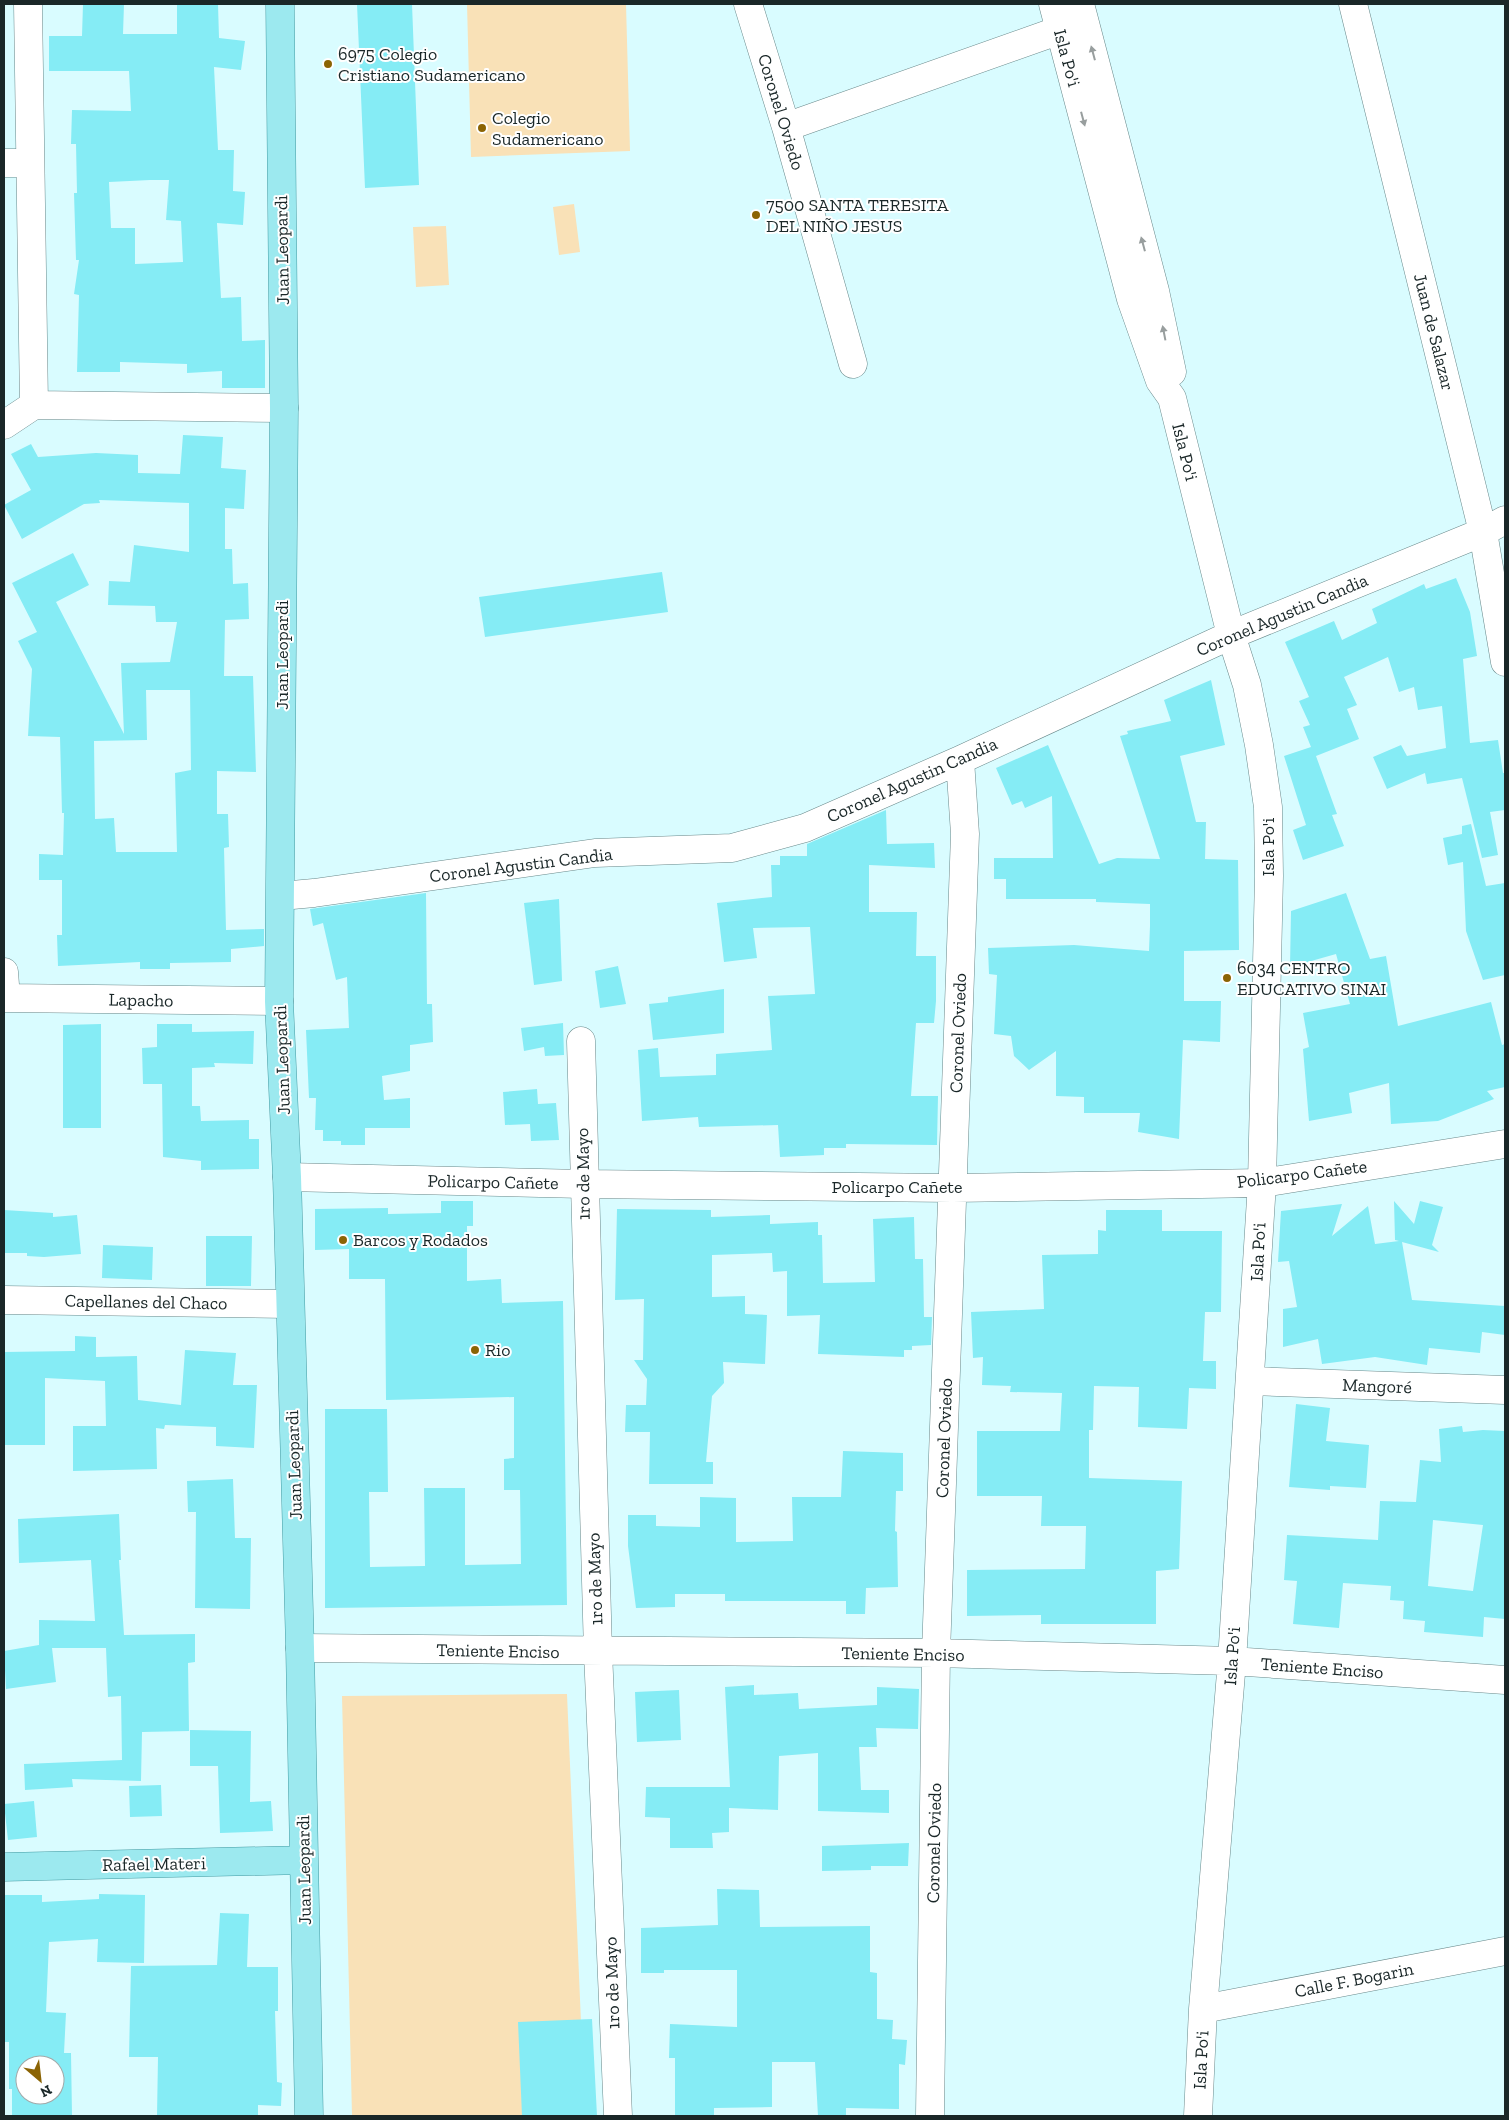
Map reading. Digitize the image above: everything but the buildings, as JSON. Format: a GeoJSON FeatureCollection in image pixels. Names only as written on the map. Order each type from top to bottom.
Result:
{"type":"FeatureCollection","features":[{"type":"Feature","properties":{"kind":"main road","name":"Juan Leopardi"},"geometry":{"type":"LineString","coordinates":[[280,4],[284,408],[279,1001],[287,1177],[288,1304],[300,1648],[309,2116]]}},
{"type":"Feature","properties":{"kind":"main road","name":"Rafael Materi"},"geometry":{"type":"LineString","coordinates":[[4,1868],[304,1860]]}},
{"type":"Feature","properties":{"kind":"street"},"geometry":{"type":"LineString","coordinates":[[28,4],[17,163],[34,406]]}},
{"type":"Feature","properties":{"kind":"street","name":"Coronel Oviedo"},"geometry":{"type":"LineString","coordinates":[[748,4],[786,127],[853,364]]}},
{"type":"Feature","properties":{"kind":"street","name":"Isla Po'i"},"geometry":{"type":"LineString","coordinates":[[1053,4],[1131,299],[1160,381],[1172,398],[1231,635],[1247,685],[1259,745],[1268,807],[1269,876],[1262,1183],[1232,1661],[1203,2009],[1198,2116]]}},
{"type":"Feature","properties":{"kind":"street","name":"Juan de Salazar"},"geometry":{"type":"LineString","coordinates":[[1353,4],[1494,526],[1505,662]]}},
{"type":"Feature","properties":{"kind":"street"},"geometry":{"type":"LineString","coordinates":[[786,127],[1060,30],[1083,12]]}},
{"type":"Feature","properties":{"kind":"street","name":"Isla Po'i"},"geometry":{"type":"LineString","coordinates":[[1083,12],[1156,291],[1174,386],[1172,398]]}},
{"type":"Feature","properties":{"kind":"street"},"geometry":{"type":"LineString","coordinates":[[4,425],[34,406],[284,408]]}},
{"type":"Feature","properties":{"kind":"street","name":"Coronel Agustin Candia"},"geometry":{"type":"LineString","coordinates":[[281,896],[314,893],[595,853],[732,848],[805,828],[960,760],[1231,635],[1494,526]]}},
{"type":"Feature","properties":{"kind":"street","name":"Coronel Oviedo"},"geometry":{"type":"LineString","coordinates":[[930,2116],[936,1653],[964,834],[960,760]]}},
{"type":"Feature","properties":{"kind":"street","name":"Lapacho"},"geometry":{"type":"LineString","coordinates":[[4,990],[279,1001]]}},
{"type":"Feature","properties":{"kind":"street","name":"1ro de Mayo"},"geometry":{"type":"LineString","coordinates":[[580,1041],[598,1652],[618,2116]]}},
{"type":"Feature","properties":{"kind":"street","name":"Policarpo Cañete"},"geometry":{"type":"LineString","coordinates":[[287,1177],[583,1184],[953,1188],[1262,1183],[1505,1144]]}},
{"type":"Feature","properties":{"kind":"street","name":"Capellanes del Chaco"},"geometry":{"type":"LineString","coordinates":[[4,1300],[288,1304]]}},
{"type":"Feature","properties":{"kind":"street","name":"Mangoré"},"geometry":{"type":"LineString","coordinates":[[1250,1381],[1505,1390]]}},
{"type":"Feature","properties":{"kind":"street","name":"Teniente Enciso"},"geometry":{"type":"LineString","coordinates":[[300,1648],[598,1652],[936,1653],[1232,1661],[1505,1680]]}},
{"type":"Feature","properties":{"kind":"street","name":"Calle F. Bogarin"},"geometry":{"type":"LineString","coordinates":[[1203,2009],[1505,1951]]}},
{"type":"Feature","properties":{"kind":"shaded area"},"geometry":{"type":"Polygon","coordinates":[[[467,4],[626,4],[630,151],[471,157],[467,4]]]}},
{"type":"Feature","properties":{"kind":"shaded area"},"geometry":{"type":"Polygon","coordinates":[[[574,204],[580,252],[559,255],[553,207],[574,204]]]}},
{"type":"Feature","properties":{"kind":"shaded area"},"geometry":{"type":"Polygon","coordinates":[[[446,226],[449,285],[416,287],[413,227],[446,226]]]}},
{"type":"Feature","properties":{"kind":"shaded area"},"geometry":{"type":"Polygon","coordinates":[[[567,1694],[585,2116],[352,2116],[342,1696],[567,1694]]]}},
{"type":"Feature","properties":{"kind":"place","name":"6975 Colegio Cristiano Sudamericano"},"geometry":{"type":"Point","coordinates":[328,64]}},
{"type":"Feature","properties":{"kind":"place","name":"Colegio Sudamericano"},"geometry":{"type":"Point","coordinates":[482,128]}},
{"type":"Feature","properties":{"kind":"place","name":"7500 SANTA TERESITA DEL NIÑO JESUS"},"geometry":{"type":"Point","coordinates":[756,215]}},
{"type":"Feature","properties":{"kind":"place","name":"6034 CENTRO EDUCATIVO SINAI"},"geometry":{"type":"Point","coordinates":[1227,978]}},
{"type":"Feature","properties":{"kind":"place","name":"Barcos y Rodados"},"geometry":{"type":"Point","coordinates":[343,1240]}},
{"type":"Feature","properties":{"kind":"place","name":"Rio"},"geometry":{"type":"Point","coordinates":[475,1350]}}]}
